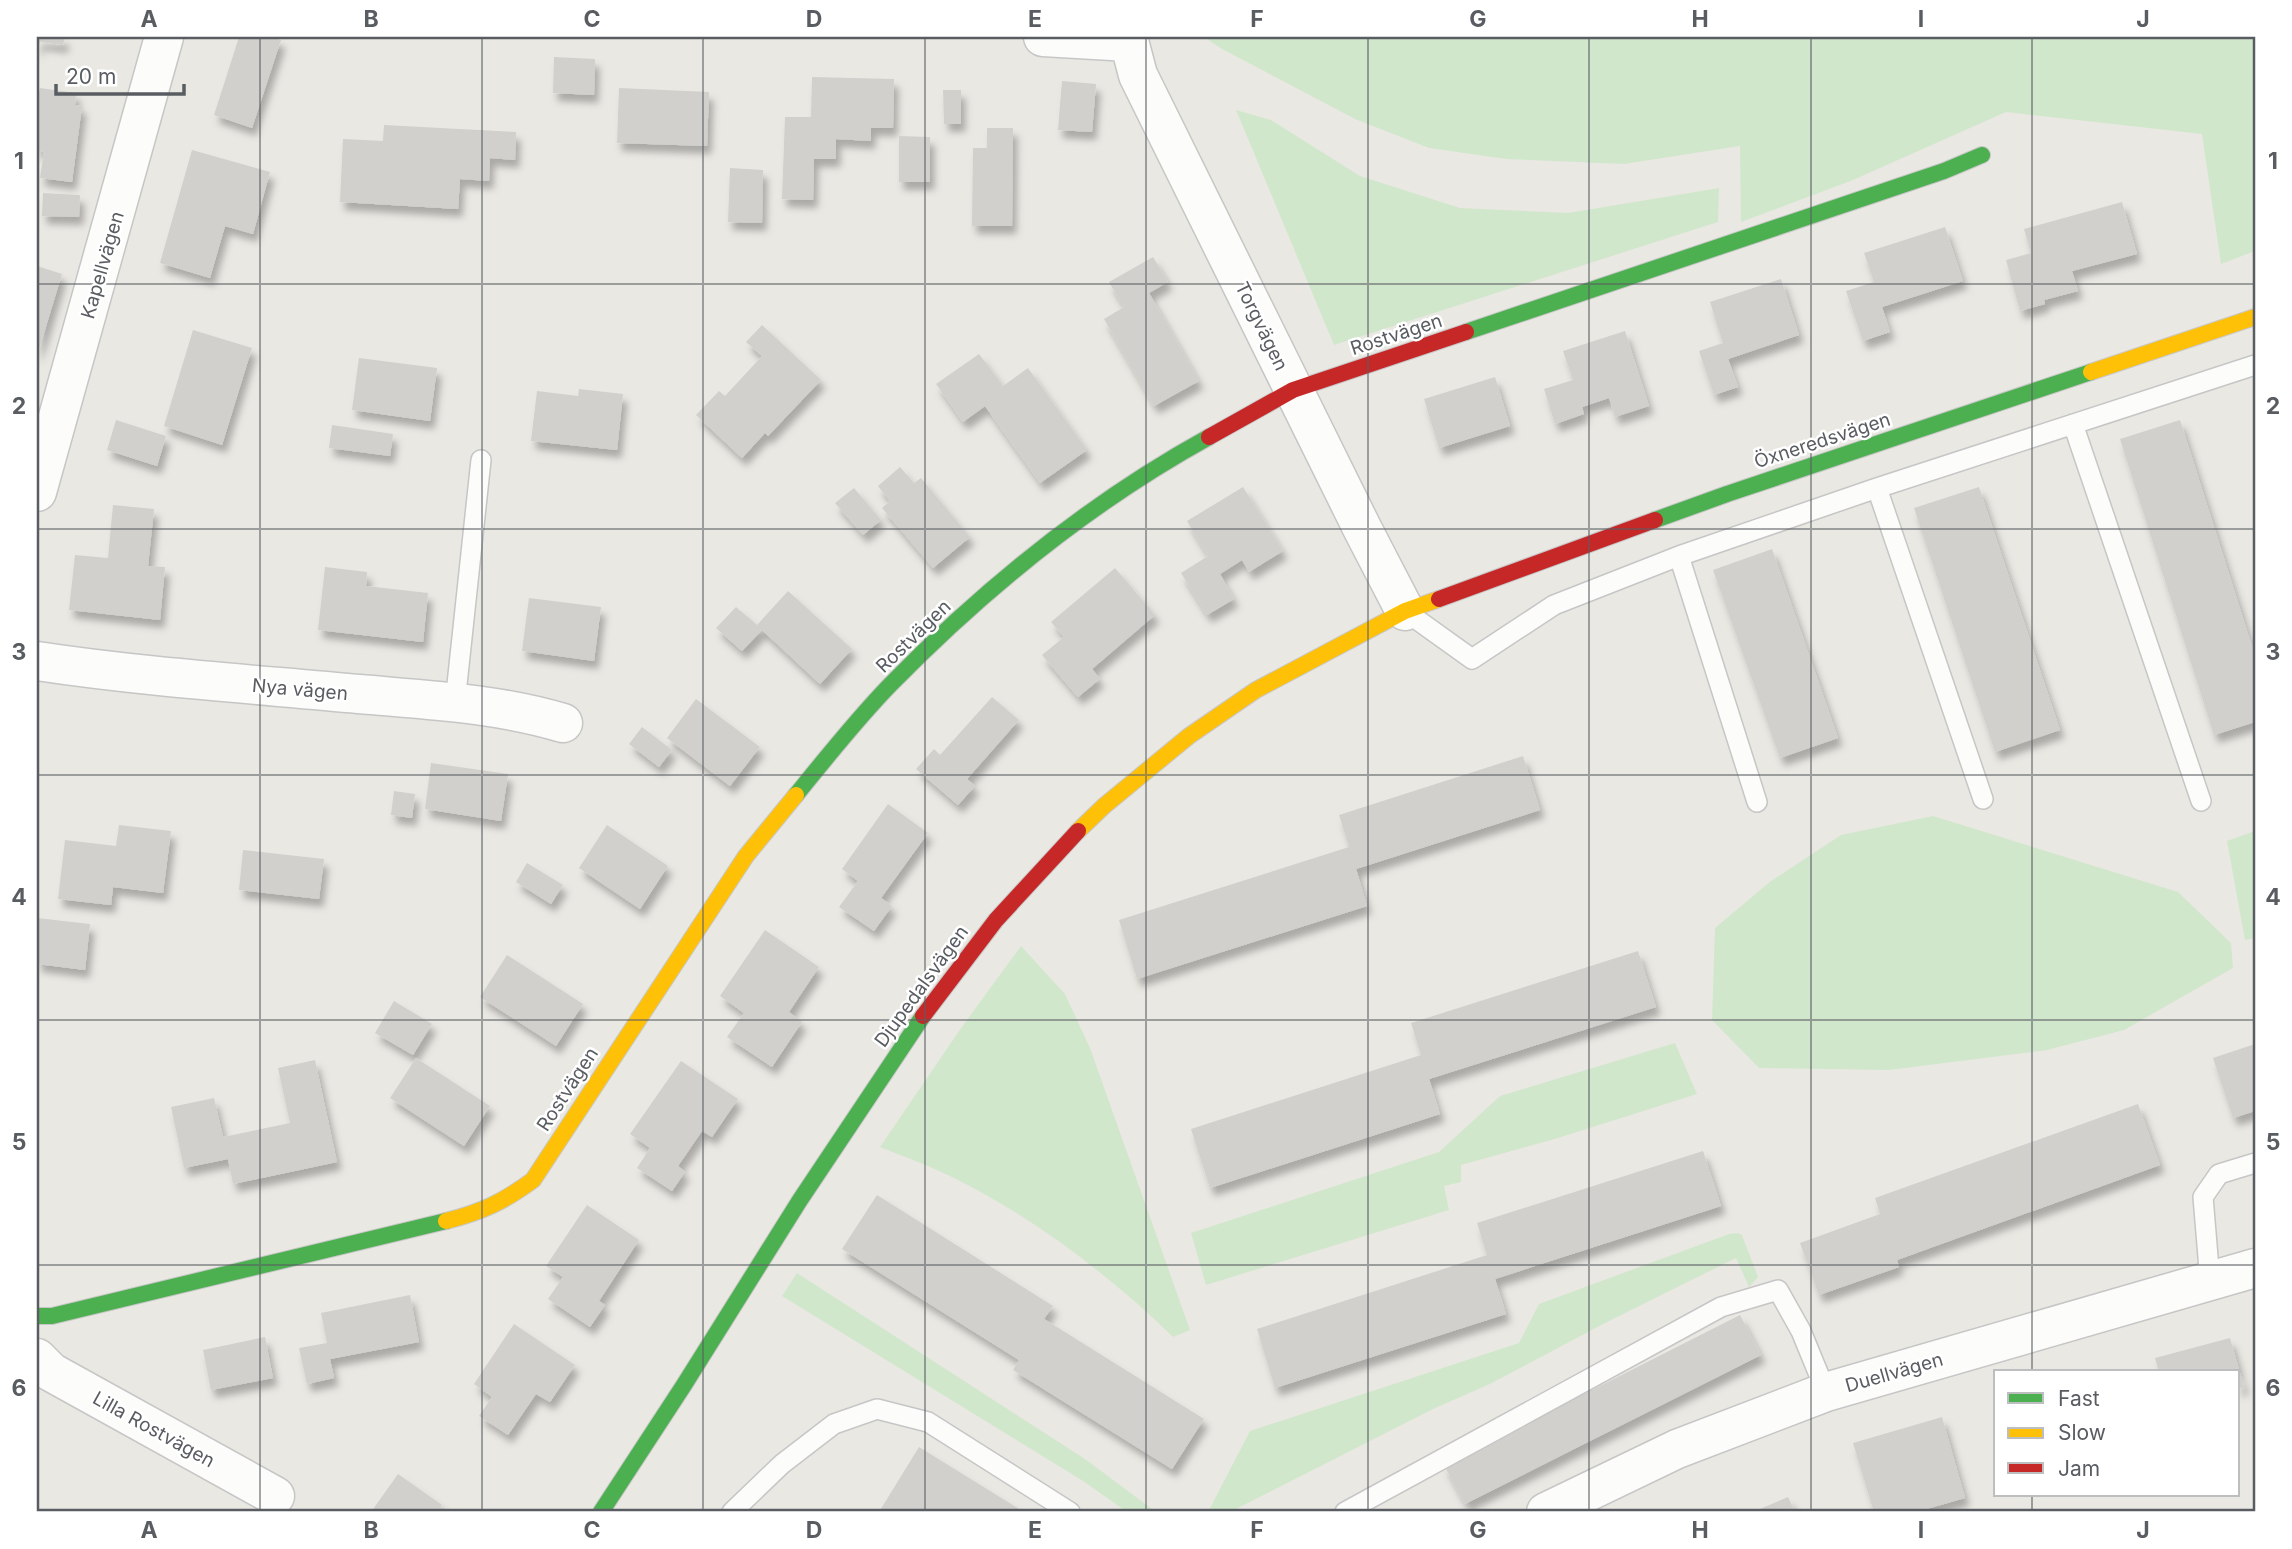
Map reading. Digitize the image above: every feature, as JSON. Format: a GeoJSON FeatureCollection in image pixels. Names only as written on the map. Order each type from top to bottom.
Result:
{"type":"FeatureCollection","features":[{"type":"Feature","properties":{"kind":"street","name":"Kapellvägen"},"geometry":{"type":"LineString","coordinates":[[37,492],[164,37]]}},
{"type":"Feature","properties":{"kind":"street"},"geometry":{"type":"LineString","coordinates":[[1043,37],[1129,39]]}},
{"type":"Feature","properties":{"kind":"street","name":"Torgvägen"},"geometry":{"type":"LineString","coordinates":[[1129,39],[1138,75],[1405,611]]}},
{"type":"Feature","properties":{"kind":"street","name":"Rostvägen"},"geometry":{"type":"LineString","coordinates":[[37,1316],[52,1315],[472,1215],[506,1200],[533,1180],[746,856],[826,757],[889,687],[1022,563],[1170,458],[1293,390],[1944,171],[1982,155]]}},
{"type":"Feature","properties":{"kind":"street","name":"Öxneredsvägen"},"geometry":{"type":"LineString","coordinates":[[1405,611],[1727,494],[2255,317]]}},
{"type":"Feature","properties":{"kind":"street","name":"Djupedalsvägen"},"geometry":{"type":"LineString","coordinates":[[601,1512],[692,1374],[800,1200],[927,1010],[1030,880],[1104,806],[1189,736],[1256,690],[1405,611]]}},
{"type":"Feature","properties":{"kind":"street","name":"Nya vägen"},"geometry":{"type":"LineString","coordinates":[[37,661],[102,671],[455,703],[525,712],[563,723]]}},
{"type":"Feature","properties":{"kind":"street","name":"Duellvägen"},"geometry":{"type":"LineString","coordinates":[[1546,1512],[1677,1449],[1826,1392],[2255,1268]]}},
{"type":"Feature","properties":{"kind":"street","name":"Lilla Rostvägen"},"geometry":{"type":"LineString","coordinates":[[37,1358],[51,1371],[275,1496]]}},
{"type":"Feature","properties":{"kind":"lane"},"geometry":{"type":"LineString","coordinates":[[1405,611],[1472,659],[1554,605],[1679,556],[1877,488],[2255,365]]}},
{"type":"Feature","properties":{"kind":"lane"},"geometry":{"type":"LineString","coordinates":[[2073,424],[2201,801]]}},
{"type":"Feature","properties":{"kind":"lane"},"geometry":{"type":"LineString","coordinates":[[455,703],[481,460]]}},
{"type":"Feature","properties":{"kind":"lane"},"geometry":{"type":"LineString","coordinates":[[1877,488],[1983,799]]}},
{"type":"Feature","properties":{"kind":"lane"},"geometry":{"type":"LineString","coordinates":[[1679,556],[1757,802]]}},
{"type":"Feature","properties":{"kind":"lane"},"geometry":{"type":"LineString","coordinates":[[2210,1281],[2203,1197],[2219,1174],[2255,1163]]}},
{"type":"Feature","properties":{"kind":"lane"},"geometry":{"type":"LineString","coordinates":[[1345,1512],[1721,1307],[1778,1290],[1801,1331],[1826,1392]]}},
{"type":"Feature","properties":{"kind":"lane"},"geometry":{"type":"LineString","coordinates":[[733,1512],[782,1464],[834,1424],[877,1409],[928,1422],[1070,1512]]}},
{"type":"Feature","properties":{"kind":"green space"},"geometry":{"type":"Polygon","coordinates":[[[1204,37],[2255,37],[2255,251],[2221,264],[2202,134],[2006,112],[1853,180],[1741,222],[1740,146],[1624,164],[1506,159],[1429,148],[1355,119],[1204,37]]]}},
{"type":"Feature","properties":{"kind":"green space"},"geometry":{"type":"Polygon","coordinates":[[[1236,110],[1271,120],[1360,176],[1460,208],[1568,213],[1719,188],[1718,222],[1334,345],[1236,110]]]}},
{"type":"Feature","properties":{"kind":"green space"},"geometry":{"type":"Polygon","coordinates":[[[1933,816],[2178,892],[2231,943],[2233,968],[2124,1030],[2047,1050],[1889,1070],[1759,1068],[1712,1020],[1715,928],[1771,881],[1841,835],[1933,816]]]}},
{"type":"Feature","properties":{"kind":"green space"},"geometry":{"type":"Polygon","coordinates":[[[2255,831],[2255,938],[2245,940],[2227,841],[2255,831]]]}},
{"type":"Feature","properties":{"kind":"green space"},"geometry":{"type":"Polygon","coordinates":[[[1021,946],[1065,994],[1090,1048],[1190,1330],[1173,1337],[1097,1270],[1012,1210],[954,1178],[880,1147],[1021,946]]]}},
{"type":"Feature","properties":{"kind":"green space"},"geometry":{"type":"Polygon","coordinates":[[[1675,1043],[1697,1094],[1461,1165],[1461,1182],[1444,1186],[1449,1210],[1206,1285],[1191,1233],[1439,1152],[1500,1096],[1675,1043]]]}},
{"type":"Feature","properties":{"kind":"green space"},"geometry":{"type":"Polygon","coordinates":[[[1738,1233],[1742,1235],[1758,1277],[1749,1287],[1736,1258],[1490,1384],[1433,1409],[1230,1512],[1208,1512],[1250,1431],[1519,1343],[1539,1304],[1738,1233]]]}},
{"type":"Feature","properties":{"kind":"green space"},"geometry":{"type":"Polygon","coordinates":[[[797,1273],[1085,1459],[1156,1512],[1127,1512],[1083,1481],[782,1296],[797,1273]]]}},
{"type":"Feature","properties":{"kind":"building"},"geometry":{"type":"Polygon","coordinates":[[[37,37],[65,37],[63,45],[40,42],[37,52],[37,37]]]}},
{"type":"Feature","properties":{"kind":"building"},"geometry":{"type":"Polygon","coordinates":[[[239,37],[272,37],[281,40],[252,128],[214,115],[239,37]]]}},
{"type":"Feature","properties":{"kind":"building"},"geometry":{"type":"Polygon","coordinates":[[[554,57],[595,59],[594,95],[553,93],[554,57]]]}},
{"type":"Feature","properties":{"kind":"building"},"geometry":{"type":"Polygon","coordinates":[[[812,77],[894,79],[893,128],[871,128],[871,141],[836,139],[836,159],[814,159],[813,200],[782,199],[785,117],[811,117],[812,77]]]}},
{"type":"Feature","properties":{"kind":"building"},"geometry":{"type":"Polygon","coordinates":[[[1062,81],[1096,84],[1092,132],[1058,130],[1062,81]]]}},
{"type":"Feature","properties":{"kind":"building"},"geometry":{"type":"Polygon","coordinates":[[[40,88],[76,93],[75,105],[82,106],[72,182],[40,178],[44,152],[37,151],[37,101],[40,88]]]}},
{"type":"Feature","properties":{"kind":"building"},"geometry":{"type":"Polygon","coordinates":[[[619,88],[709,92],[707,146],[617,143],[619,88]]]}},
{"type":"Feature","properties":{"kind":"building"},"geometry":{"type":"Polygon","coordinates":[[[943,90],[961,90],[961,124],[944,124],[943,90]]]}},
{"type":"Feature","properties":{"kind":"building"},"geometry":{"type":"Polygon","coordinates":[[[384,125],[516,132],[515,160],[490,158],[489,181],[460,179],[458,209],[340,202],[343,139],[383,141],[384,125]]]}},
{"type":"Feature","properties":{"kind":"building"},"geometry":{"type":"Polygon","coordinates":[[[987,128],[1013,128],[1012,226],[972,226],[973,148],[987,148],[987,128]]]}},
{"type":"Feature","properties":{"kind":"building"},"geometry":{"type":"Polygon","coordinates":[[[899,136],[930,137],[930,182],[899,182],[899,136]]]}},
{"type":"Feature","properties":{"kind":"building"},"geometry":{"type":"Polygon","coordinates":[[[192,150],[270,172],[253,234],[225,226],[210,278],[160,263],[192,150]]]}},
{"type":"Feature","properties":{"kind":"building"},"geometry":{"type":"Polygon","coordinates":[[[730,168],[763,170],[762,223],[728,222],[730,168]]]}},
{"type":"Feature","properties":{"kind":"building"},"geometry":{"type":"Polygon","coordinates":[[[43,193],[80,195],[79,217],[42,216],[43,193]]]}},
{"type":"Feature","properties":{"kind":"building"},"geometry":{"type":"Polygon","coordinates":[[[2122,202],[2137,254],[2072,271],[2078,291],[2044,300],[2045,304],[2020,311],[2006,260],[2031,253],[2024,229],[2122,202]]]}},
{"type":"Feature","properties":{"kind":"building"},"geometry":{"type":"Polygon","coordinates":[[[1945,227],[1963,281],[1882,307],[1890,332],[1863,341],[1846,291],[1874,282],[1864,253],[1945,227]]]}},
{"type":"Feature","properties":{"kind":"building"},"geometry":{"type":"Polygon","coordinates":[[[1153,257],[1168,282],[1149,293],[1199,381],[1154,406],[1104,319],[1124,307],[1109,282],[1153,257]]]}},
{"type":"Feature","properties":{"kind":"building"},"geometry":{"type":"Polygon","coordinates":[[[37,266],[62,274],[37,356],[37,266]]]}},
{"type":"Feature","properties":{"kind":"building"},"geometry":{"type":"Polygon","coordinates":[[[1781,279],[1799,335],[1728,359],[1738,387],[1714,395],[1699,351],[1723,343],[1710,302],[1781,279]]]}},
{"type":"Feature","properties":{"kind":"building"},"geometry":{"type":"Polygon","coordinates":[[[762,325],[821,380],[768,436],[765,433],[742,458],[696,415],[719,391],[725,396],[762,356],[746,342],[762,325]]]}},
{"type":"Feature","properties":{"kind":"building"},"geometry":{"type":"Polygon","coordinates":[[[193,330],[252,348],[222,445],[164,426],[193,330]]]}},
{"type":"Feature","properties":{"kind":"building"},"geometry":{"type":"Polygon","coordinates":[[[1625,331],[1649,406],[1615,417],[1609,398],[1582,407],[1584,414],[1555,424],[1544,389],[1573,380],[1563,351],[1625,331]]]}},
{"type":"Feature","properties":{"kind":"building"},"geometry":{"type":"Polygon","coordinates":[[[979,354],[1003,386],[1028,368],[1087,450],[1040,483],[985,406],[963,422],[936,384],[979,354]]]}},
{"type":"Feature","properties":{"kind":"building"},"geometry":{"type":"Polygon","coordinates":[[[359,358],[437,368],[430,421],[352,410],[359,358]]]}},
{"type":"Feature","properties":{"kind":"building"},"geometry":{"type":"Polygon","coordinates":[[[1495,377],[1510,426],[1439,448],[1424,399],[1495,377]]]}},
{"type":"Feature","properties":{"kind":"building"},"geometry":{"type":"Polygon","coordinates":[[[579,389],[623,394],[617,450],[531,441],[537,391],[578,396],[579,389]]]}},
{"type":"Feature","properties":{"kind":"building"},"geometry":{"type":"Polygon","coordinates":[[[116,420],[166,436],[157,466],[107,450],[116,420]]]}},
{"type":"Feature","properties":{"kind":"building"},"geometry":{"type":"Polygon","coordinates":[[[2180,420],[2255,656],[2255,722],[2214,735],[2120,439],[2180,420]]]}},
{"type":"Feature","properties":{"kind":"building"},"geometry":{"type":"Polygon","coordinates":[[[332,425],[393,434],[390,456],[329,448],[332,425]]]}},
{"type":"Feature","properties":{"kind":"building"},"geometry":{"type":"Polygon","coordinates":[[[900,467],[914,483],[921,478],[970,537],[933,568],[882,508],[890,501],[878,486],[900,467]]]}},
{"type":"Feature","properties":{"kind":"building"},"geometry":{"type":"Polygon","coordinates":[[[1243,487],[1283,551],[1249,572],[1242,560],[1220,574],[1234,599],[1207,615],[1181,573],[1208,556],[1187,521],[1243,487]]]}},
{"type":"Feature","properties":{"kind":"building"},"geometry":{"type":"Polygon","coordinates":[[[1979,487],[2060,730],[1995,752],[1914,508],[1979,487]]]}},
{"type":"Feature","properties":{"kind":"building"},"geometry":{"type":"Polygon","coordinates":[[[854,488],[881,520],[863,535],[835,503],[854,488]]]}},
{"type":"Feature","properties":{"kind":"building"},"geometry":{"type":"Polygon","coordinates":[[[113,505],[154,509],[148,566],[165,567],[160,620],[69,610],[75,555],[108,558],[113,505]]]}},
{"type":"Feature","properties":{"kind":"building"},"geometry":{"type":"Polygon","coordinates":[[[1772,549],[1838,738],[1780,758],[1713,570],[1772,549]]]}},
{"type":"Feature","properties":{"kind":"building"},"geometry":{"type":"Polygon","coordinates":[[[325,567],[367,572],[366,586],[428,593],[423,642],[318,630],[325,567]]]}},
{"type":"Feature","properties":{"kind":"building"},"geometry":{"type":"Polygon","coordinates":[[[1115,568],[1155,615],[1092,669],[1100,679],[1078,697],[1042,655],[1064,637],[1051,622],[1115,568]]]}},
{"type":"Feature","properties":{"kind":"building"},"geometry":{"type":"Polygon","coordinates":[[[788,591],[852,649],[820,684],[762,630],[742,651],[716,628],[736,607],[757,625],[788,591]]]}},
{"type":"Feature","properties":{"kind":"building"},"geometry":{"type":"Polygon","coordinates":[[[529,598],[601,607],[594,661],[522,651],[529,598]]]}},
{"type":"Feature","properties":{"kind":"building"},"geometry":{"type":"Polygon","coordinates":[[[992,697],[1019,720],[967,779],[975,786],[958,805],[916,769],[934,749],[940,755],[992,697]]]}},
{"type":"Feature","properties":{"kind":"building"},"geometry":{"type":"Polygon","coordinates":[[[696,699],[760,747],[730,786],[667,738],[696,699]]]}},
{"type":"Feature","properties":{"kind":"building"},"geometry":{"type":"Polygon","coordinates":[[[642,727],[672,750],[659,767],[629,744],[642,727]]]}},
{"type":"Feature","properties":{"kind":"building"},"geometry":{"type":"Polygon","coordinates":[[[1523,756],[1540,810],[1356,869],[1367,906],[1137,979],[1119,920],[1349,847],[1339,815],[1523,756]]]}},
{"type":"Feature","properties":{"kind":"building"},"geometry":{"type":"Polygon","coordinates":[[[431,763],[508,774],[501,821],[425,809],[431,763]]]}},
{"type":"Feature","properties":{"kind":"building"},"geometry":{"type":"Polygon","coordinates":[[[394,791],[415,794],[412,818],[391,815],[394,791]]]}},
{"type":"Feature","properties":{"kind":"building"},"geometry":{"type":"Polygon","coordinates":[[[888,804],[928,833],[881,898],[892,906],[874,931],[839,907],[858,881],[842,869],[888,804]]]}},
{"type":"Feature","properties":{"kind":"building"},"geometry":{"type":"Polygon","coordinates":[[[119,825],[171,831],[163,893],[113,887],[111,905],[58,899],[65,840],[116,846],[119,825]]]}},
{"type":"Feature","properties":{"kind":"building"},"geometry":{"type":"Polygon","coordinates":[[[607,825],[668,866],[640,909],[579,868],[607,825]]]}},
{"type":"Feature","properties":{"kind":"building"},"geometry":{"type":"Polygon","coordinates":[[[243,850],[324,859],[319,899],[239,890],[243,850]]]}},
{"type":"Feature","properties":{"kind":"building"},"geometry":{"type":"Polygon","coordinates":[[[527,863],[563,885],[551,904],[516,882],[527,863]]]}},
{"type":"Feature","properties":{"kind":"building"},"geometry":{"type":"Polygon","coordinates":[[[37,918],[90,924],[85,970],[37,964],[37,918]]]}},
{"type":"Feature","properties":{"kind":"building"},"geometry":{"type":"Polygon","coordinates":[[[765,930],[819,967],[789,1012],[802,1022],[772,1067],[727,1037],[744,1013],[720,996],[765,930]]]}},
{"type":"Feature","properties":{"kind":"building"},"geometry":{"type":"Polygon","coordinates":[[[1638,951],[1656,1007],[1429,1079],[1440,1114],[1210,1188],[1191,1129],[1421,1055],[1411,1023],[1638,951]]]}},
{"type":"Feature","properties":{"kind":"building"},"geometry":{"type":"Polygon","coordinates":[[[507,955],[583,1004],[556,1046],[480,997],[507,955]]]}},
{"type":"Feature","properties":{"kind":"building"},"geometry":{"type":"Polygon","coordinates":[[[394,1001],[432,1024],[413,1055],[375,1033],[394,1001]]]}},
{"type":"Feature","properties":{"kind":"building"},"geometry":{"type":"Polygon","coordinates":[[[2255,1044],[2255,1111],[2233,1118],[2213,1058],[2255,1044]]]}},
{"type":"Feature","properties":{"kind":"building"},"geometry":{"type":"Polygon","coordinates":[[[416,1058],[490,1106],[464,1146],[390,1098],[416,1058]]]}},
{"type":"Feature","properties":{"kind":"building"},"geometry":{"type":"Polygon","coordinates":[[[315,1060],[337,1162],[233,1184],[228,1159],[184,1168],[171,1107],[214,1098],[223,1137],[290,1123],[278,1068],[315,1060]]]}},
{"type":"Feature","properties":{"kind":"building"},"geometry":{"type":"Polygon","coordinates":[[[681,1061],[738,1099],[712,1137],[702,1131],[678,1166],[685,1172],[672,1191],[637,1168],[650,1148],[630,1134],[681,1061]]]}},
{"type":"Feature","properties":{"kind":"building"},"geometry":{"type":"Polygon","coordinates":[[[2138,1104],[2160,1165],[1897,1260],[1899,1267],[1819,1295],[1800,1243],[1880,1214],[1875,1198],[2138,1104]]]}},
{"type":"Feature","properties":{"kind":"building"},"geometry":{"type":"Polygon","coordinates":[[[1703,1151],[1721,1206],[1495,1279],[1506,1314],[1275,1388],[1257,1329],[1487,1255],[1477,1223],[1703,1151]]]}},
{"type":"Feature","properties":{"kind":"building"},"geometry":{"type":"Polygon","coordinates":[[[877,1195],[1053,1306],[1044,1319],[1204,1419],[1172,1469],[1013,1370],[1019,1360],[842,1249],[877,1195]]]}},
{"type":"Feature","properties":{"kind":"building"},"geometry":{"type":"Polygon","coordinates":[[[587,1205],[639,1240],[599,1301],[605,1305],[590,1327],[548,1299],[563,1277],[546,1266],[587,1205]]]}},
{"type":"Feature","properties":{"kind":"building"},"geometry":{"type":"Polygon","coordinates":[[[410,1295],[419,1342],[330,1359],[334,1378],[307,1384],[299,1348],[327,1343],[321,1313],[410,1295]]]}},
{"type":"Feature","properties":{"kind":"building"},"geometry":{"type":"Polygon","coordinates":[[[1740,1315],[1761,1355],[1465,1504],[1444,1465],[1740,1315]]]}},
{"type":"Feature","properties":{"kind":"building"},"geometry":{"type":"Polygon","coordinates":[[[514,1324],[575,1365],[550,1402],[536,1394],[508,1435],[479,1416],[492,1397],[474,1384],[514,1324]]]}},
{"type":"Feature","properties":{"kind":"building"},"geometry":{"type":"Polygon","coordinates":[[[265,1337],[273,1378],[211,1390],[203,1350],[265,1337]]]}},
{"type":"Feature","properties":{"kind":"building"},"geometry":{"type":"Polygon","coordinates":[[[2230,1338],[2239,1370],[2158,1370],[2155,1358],[2230,1338]]]}},
{"type":"Feature","properties":{"kind":"building"},"geometry":{"type":"Polygon","coordinates":[[[2240,1373],[2244,1387],[2240,1388],[2240,1373]]]}},
{"type":"Feature","properties":{"kind":"building"},"geometry":{"type":"Polygon","coordinates":[[[1942,1417],[1965,1498],[1916,1512],[1874,1512],[1853,1443],[1942,1417]]]}},
{"type":"Feature","properties":{"kind":"building"},"geometry":{"type":"Polygon","coordinates":[[[919,1447],[1024,1512],[879,1512],[919,1447]]]}},
{"type":"Feature","properties":{"kind":"building"},"geometry":{"type":"Polygon","coordinates":[[[398,1474],[442,1505],[437,1512],[371,1512],[398,1474]]]}},
{"type":"Feature","properties":{"kind":"building"},"geometry":{"type":"Polygon","coordinates":[[[1788,1497],[1795,1512],[1753,1512],[1788,1497]]]}},
{"type":"Feature","properties":{"kind":"traffic: fast"},"geometry":{"type":"LineString","coordinates":[[1466,332],[1944,171],[1982,155]]}},
{"type":"Feature","properties":{"kind":"traffic: fast"},"geometry":{"type":"LineString","coordinates":[[1655,520],[2091,372]]}},
{"type":"Feature","properties":{"kind":"traffic: fast"},"geometry":{"type":"LineString","coordinates":[[796,795],[853,725],[890,685],[1001,581],[1081,519],[1165,462],[1209,437]]}},
{"type":"Feature","properties":{"kind":"traffic: fast"},"geometry":{"type":"LineString","coordinates":[[601,1512],[800,1200],[923,1016]]}},
{"type":"Feature","properties":{"kind":"traffic: fast"},"geometry":{"type":"LineString","coordinates":[[37,1316],[52,1316],[446,1221]]}},
{"type":"Feature","properties":{"kind":"traffic: slow"},"geometry":{"type":"LineString","coordinates":[[2091,372],[2255,317]]}},
{"type":"Feature","properties":{"kind":"traffic: slow"},"geometry":{"type":"LineString","coordinates":[[1078,831],[1189,736],[1256,690],[1405,611],[1439,599]]}},
{"type":"Feature","properties":{"kind":"traffic: slow"},"geometry":{"type":"LineString","coordinates":[[446,1221],[492,1205],[533,1180],[746,856],[796,795]]}},
{"type":"Feature","properties":{"kind":"traffic: jam"},"geometry":{"type":"LineString","coordinates":[[1209,437],[1293,390],[1466,332]]}},
{"type":"Feature","properties":{"kind":"traffic: jam"},"geometry":{"type":"LineString","coordinates":[[1439,599],[1655,520]]}},
{"type":"Feature","properties":{"kind":"traffic: jam"},"geometry":{"type":"LineString","coordinates":[[923,1016],[996,920],[1078,831]]}}]}
